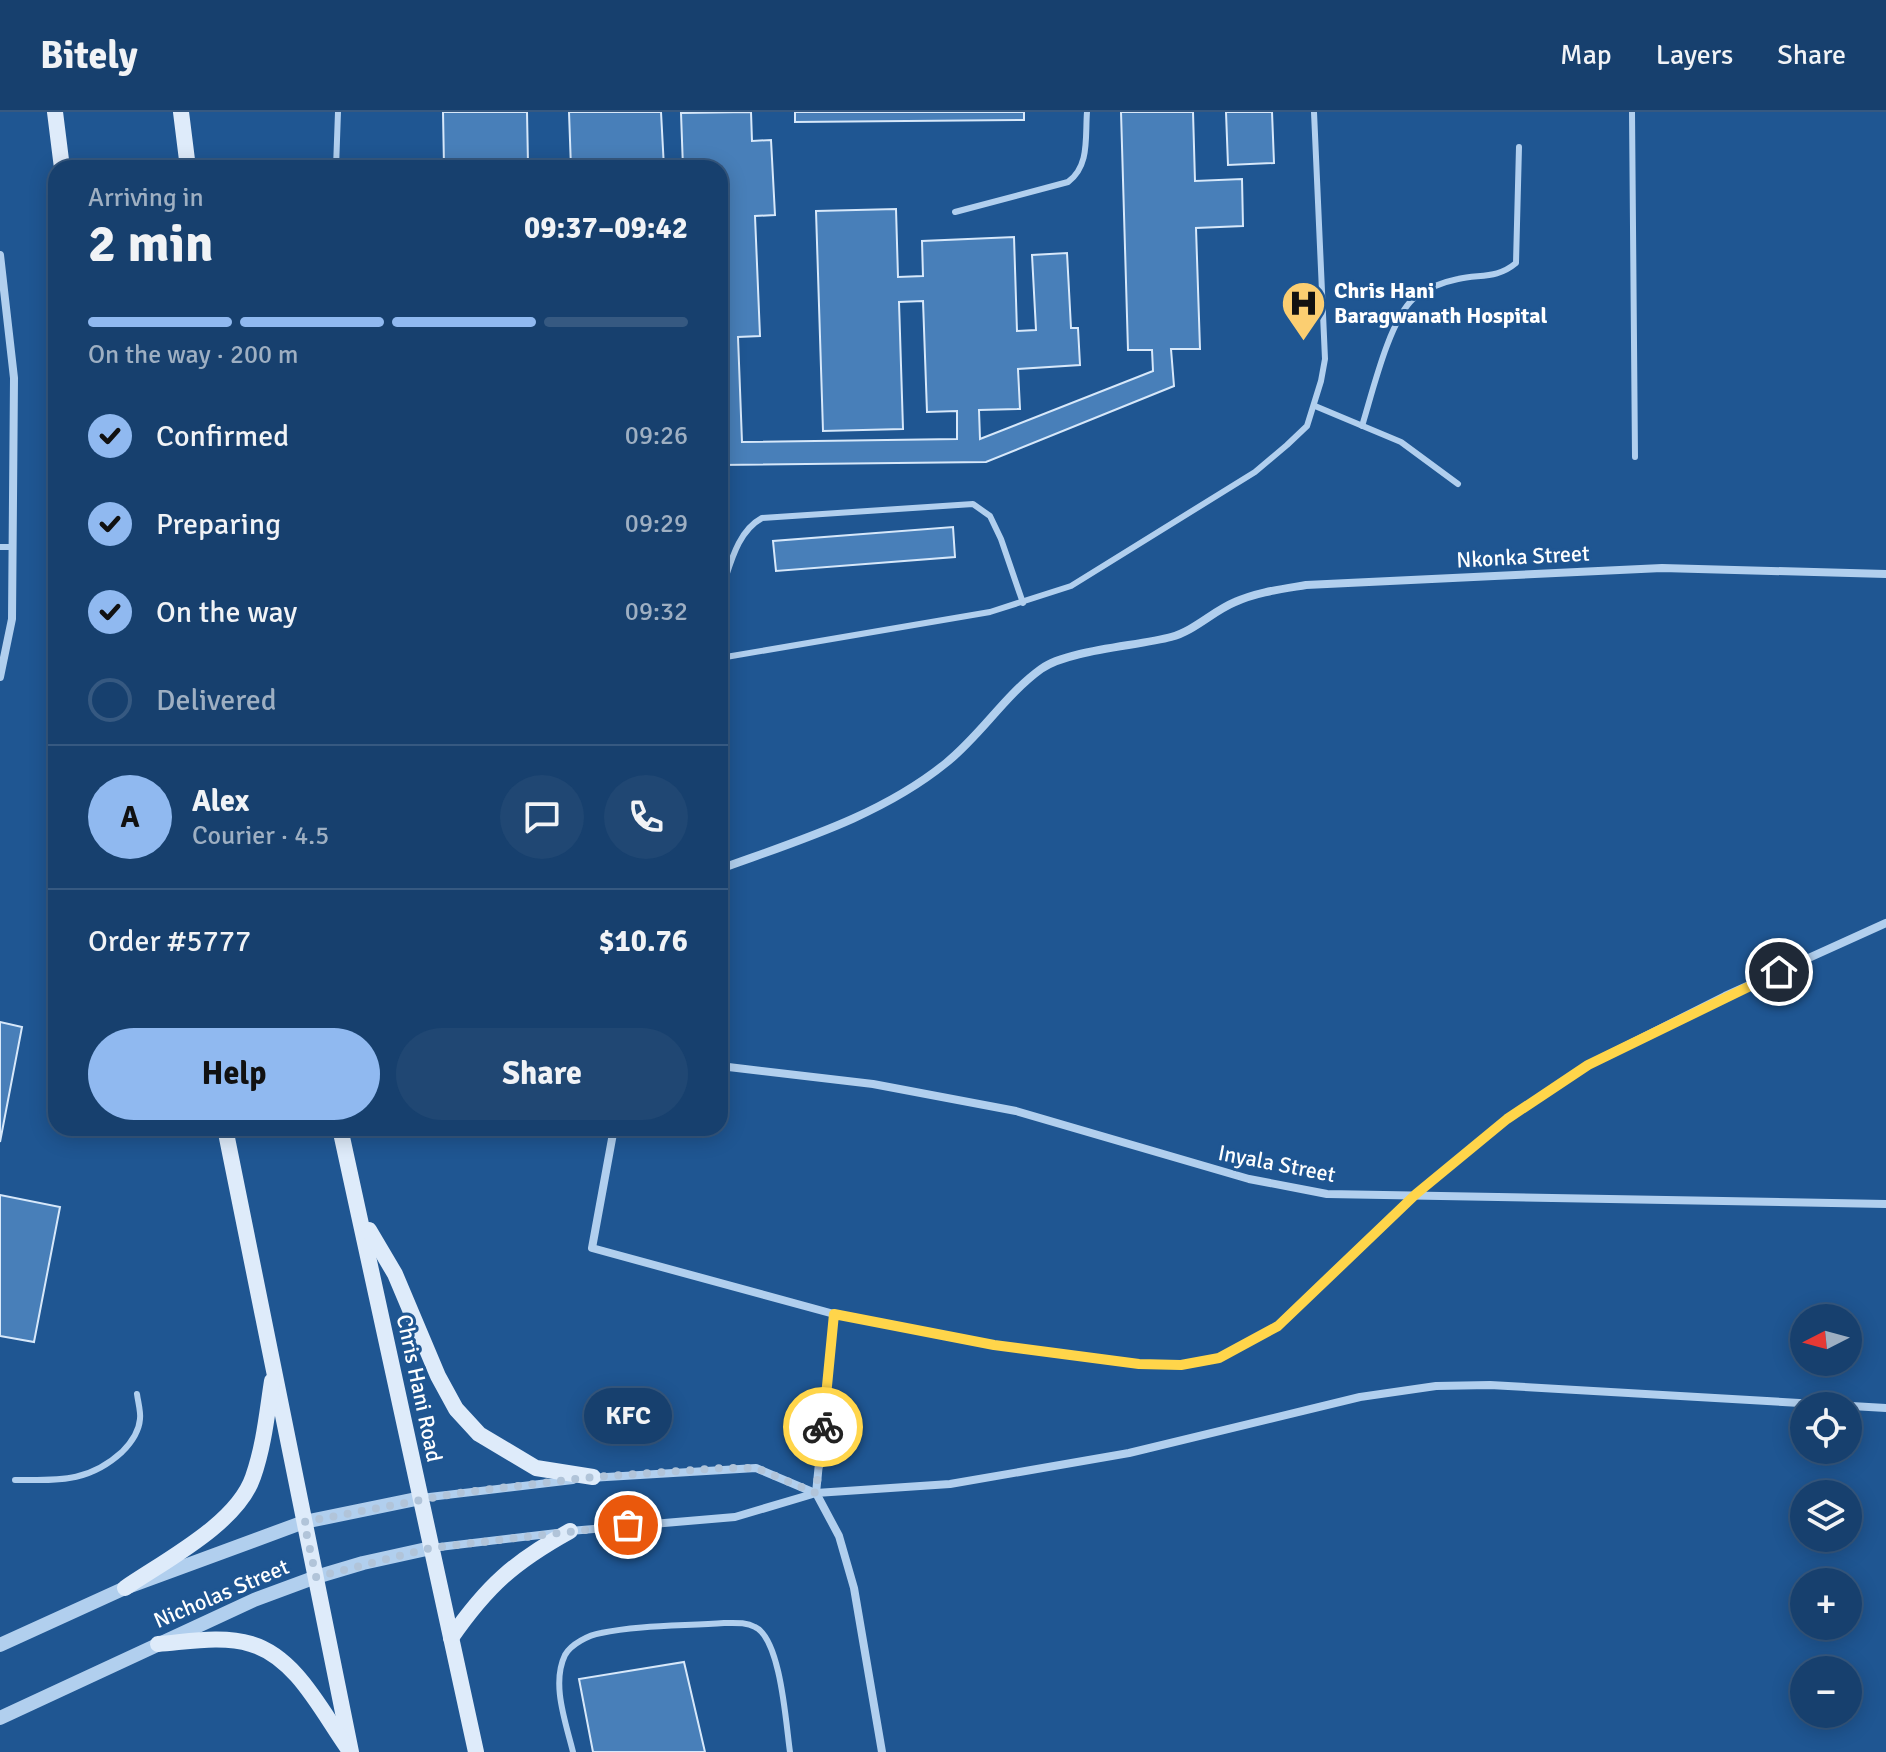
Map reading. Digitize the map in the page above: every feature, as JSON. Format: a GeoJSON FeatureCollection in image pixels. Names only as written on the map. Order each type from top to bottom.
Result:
{"type":"FeatureCollection","features":[{"type":"Feature","properties":{"kind":"main road"},"geometry":{"type":"LineString","coordinates":[[55,112],[61,160]]}},
{"type":"Feature","properties":{"kind":"main road"},"geometry":{"type":"LineString","coordinates":[[181,112],[187,160]]}},
{"type":"Feature","properties":{"kind":"main road"},"geometry":{"type":"LineString","coordinates":[[227,1136],[350,1752]]}},
{"type":"Feature","properties":{"kind":"main road","name":"Chris Hani Road"},"geometry":{"type":"LineString","coordinates":[[342,1136],[476,1752]]}},
{"type":"Feature","properties":{"kind":"main road"},"geometry":{"type":"LineString","coordinates":[[360,1215],[395,1274],[432,1364],[456,1409],[479,1434],[536,1468],[593,1477]]}},
{"type":"Feature","properties":{"kind":"main road"},"geometry":{"type":"LineString","coordinates":[[125,1588],[197,1540],[229,1513],[253,1480],[274,1366]]}},
{"type":"Feature","properties":{"kind":"main road"},"geometry":{"type":"LineString","coordinates":[[451,1638],[482,1594],[540,1548],[570,1531]]}},
{"type":"Feature","properties":{"kind":"main road"},"geometry":{"type":"LineString","coordinates":[[158,1644],[227,1641],[251,1644],[276,1656],[289,1668],[350,1752]]}},
{"type":"Feature","properties":{"kind":"street"},"geometry":{"type":"LineString","coordinates":[[0,255],[14,378],[12,619],[0,677]]}},
{"type":"Feature","properties":{"kind":"street","name":"Nkonka Street"},"geometry":{"type":"LineString","coordinates":[[728,866],[865,813],[917,784],[946,764],[1042,667],[1090,652],[1174,636],[1233,602],[1263,593],[1306,585],[1662,568],[1886,574]]}},
{"type":"Feature","properties":{"kind":"street"},"geometry":{"type":"LineString","coordinates":[[613,1136],[592,1248],[834,1314],[994,1345],[1139,1364],[1181,1365],[1219,1358],[1278,1326],[1416,1194],[1507,1119],[1588,1065],[1725,996],[1886,923]]}},
{"type":"Feature","properties":{"kind":"street","name":"Inyala Street"},"geometry":{"type":"LineString","coordinates":[[728,1067],[873,1084],[1016,1111],[1249,1179],[1327,1194],[1886,1204]]}},
{"type":"Feature","properties":{"kind":"street"},"geometry":{"type":"LineString","coordinates":[[834,1314],[816,1493],[839,1536],[854,1588],[882,1752]]}},
{"type":"Feature","properties":{"kind":"street"},"geometry":{"type":"LineString","coordinates":[[816,1493],[950,1484],[1129,1453],[1360,1397],[1436,1386],[1490,1385],[1886,1408]]}},
{"type":"Feature","properties":{"kind":"street","name":"Nicholas Street"},"geometry":{"type":"LineString","coordinates":[[0,1645],[125,1588],[304,1522],[421,1498],[593,1477],[756,1468],[816,1493]]}},
{"type":"Feature","properties":{"kind":"street","name":"Nicholas Street"},"geometry":{"type":"LineString","coordinates":[[0,1718],[254,1600],[316,1577],[431,1548],[570,1531],[735,1517],[816,1493]]}},
{"type":"Feature","properties":{"kind":"lane"},"geometry":{"type":"LineString","coordinates":[[336,160],[338,112]]}},
{"type":"Feature","properties":{"kind":"lane"},"geometry":{"type":"LineString","coordinates":[[955,212],[1068,182],[1078,175],[1083,162],[1087,112]]}},
{"type":"Feature","properties":{"kind":"lane"},"geometry":{"type":"LineString","coordinates":[[728,657],[990,612],[1071,586],[1255,472],[1307,426],[1315,406],[1325,359],[1314,112]]}},
{"type":"Feature","properties":{"kind":"lane"},"geometry":{"type":"LineString","coordinates":[[1632,112],[1635,457]]}},
{"type":"Feature","properties":{"kind":"lane"},"geometry":{"type":"LineString","coordinates":[[1362,426],[1387,343],[1411,300],[1429,288],[1459,278],[1493,276],[1516,263],[1519,147]]}},
{"type":"Feature","properties":{"kind":"lane"},"geometry":{"type":"LineString","coordinates":[[1315,406],[1401,442],[1458,484]]}},
{"type":"Feature","properties":{"kind":"lane"},"geometry":{"type":"LineString","coordinates":[[728,572],[739,541],[751,524],[762,518],[973,504],[990,516],[1023,603]]}},
{"type":"Feature","properties":{"kind":"lane"},"geometry":{"type":"LineString","coordinates":[[0,547],[13,547]]}},
{"type":"Feature","properties":{"kind":"lane"},"geometry":{"type":"LineString","coordinates":[[15,1480],[63,1480],[89,1475],[109,1464],[132,1443],[140,1419],[137,1394]]}},
{"type":"Feature","properties":{"kind":"lane"},"geometry":{"type":"LineString","coordinates":[[573,1752],[561,1701],[560,1680],[566,1653],[579,1641],[599,1633],[735,1623],[758,1627],[767,1636],[775,1658],[790,1752]]}},
{"type":"Feature","properties":{"kind":"building"},"geometry":{"type":"Polygon","coordinates":[[[443,112],[527,112],[528,160],[444,160],[443,112]]]}},
{"type":"Feature","properties":{"kind":"building"},"geometry":{"type":"Polygon","coordinates":[[[569,112],[661,112],[664,160],[571,160],[569,112]]]}},
{"type":"Feature","properties":{"kind":"building"},"geometry":{"type":"Polygon","coordinates":[[[751,112],[752,141],[771,140],[775,215],[755,216],[760,336],[738,337],[742,442],[957,439],[957,411],[927,412],[923,301],[899,302],[903,429],[823,431],[816,211],[896,209],[898,277],[923,276],[922,241],[1014,237],[1017,331],[1036,330],[1032,255],[1067,253],[1071,328],[1078,328],[1080,365],[1018,369],[1020,409],[979,410],[980,439],[1153,371],[1152,350],[1128,350],[1121,112],[1193,112],[1195,181],[1242,179],[1243,226],[1196,228],[1200,349],[1171,349],[1174,386],[986,462],[728,465],[728,160],[683,160],[681,113],[751,112]]]}},
{"type":"Feature","properties":{"kind":"building"},"geometry":{"type":"Polygon","coordinates":[[[795,112],[1024,112],[1024,120],[795,122],[795,112]]]}},
{"type":"Feature","properties":{"kind":"building"},"geometry":{"type":"Polygon","coordinates":[[[1226,112],[1272,112],[1274,163],[1228,165],[1226,112]]]}},
{"type":"Feature","properties":{"kind":"building"},"geometry":{"type":"Polygon","coordinates":[[[953,527],[955,557],[776,571],[773,541],[953,527]]]}},
{"type":"Feature","properties":{"kind":"building"},"geometry":{"type":"Polygon","coordinates":[[[0,1022],[22,1027],[0,1142],[0,1022]]]}},
{"type":"Feature","properties":{"kind":"building"},"geometry":{"type":"Polygon","coordinates":[[[0,1195],[60,1207],[34,1342],[0,1336],[0,1195]]]}},
{"type":"Feature","properties":{"kind":"building"},"geometry":{"type":"Polygon","coordinates":[[[684,1662],[705,1752],[593,1752],[579,1679],[684,1662]]]}},
{"type":"Feature","properties":{"kind":"way so far"},"geometry":{"type":"LineString","coordinates":[[628,1525],[431,1548],[316,1577],[304,1522],[458,1493],[593,1477],[722,1468],[756,1468],[816,1493],[823,1427]]}},
{"type":"Feature","properties":{"kind":"place","name":"Chris Hani Baragwanath Hospital"},"geometry":{"type":"Point","coordinates":[1303,342]}},
{"type":"Feature","properties":{"kind":"place","name":"KFC"},"geometry":{"type":"Point","coordinates":[628,1525]}},
{"type":"Feature","properties":{"kind":"route"},"geometry":{"type":"LineString","coordinates":[[823,1427],[834,1314],[994,1345],[1139,1364],[1181,1365],[1219,1358],[1278,1326],[1416,1194],[1507,1119],[1588,1065],[1779,972]]}}]}
